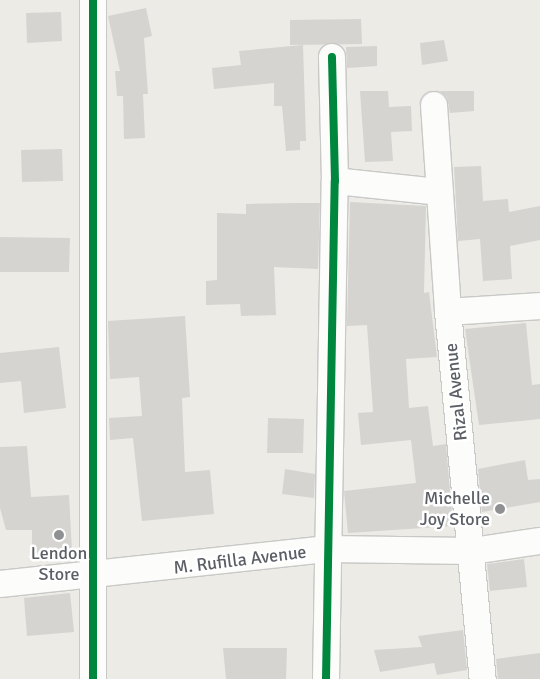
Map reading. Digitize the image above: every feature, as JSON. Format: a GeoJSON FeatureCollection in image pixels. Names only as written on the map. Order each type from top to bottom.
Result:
{"type":"FeatureCollection","features":[{"type":"Feature","properties":{"kind":"street"},"geometry":{"type":"LineString","coordinates":[[93,0],[95,577],[93,679]]}},
{"type":"Feature","properties":{"kind":"street"},"geometry":{"type":"LineString","coordinates":[[326,679],[335,181],[332,57]]}},
{"type":"Feature","properties":{"kind":"street","name":"Rizal Avenue"},"geometry":{"type":"LineString","coordinates":[[434,105],[448,312],[483,679]]}},
{"type":"Feature","properties":{"kind":"street"},"geometry":{"type":"LineString","coordinates":[[335,181],[439,192]]}},
{"type":"Feature","properties":{"kind":"street"},"geometry":{"type":"LineString","coordinates":[[448,312],[540,306]]}},
{"type":"Feature","properties":{"kind":"street","name":"M. Rufilla Avenue"},"geometry":{"type":"LineString","coordinates":[[0,584],[95,577],[328,549],[472,551],[540,541]]}},
{"type":"Feature","properties":{"kind":"building"},"geometry":{"type":"Polygon","coordinates":[[[146,8],[152,36],[144,38],[148,94],[143,94],[145,138],[124,139],[123,96],[117,96],[115,71],[120,71],[108,16],[146,8]]]}},
{"type":"Feature","properties":{"kind":"building"},"geometry":{"type":"Polygon","coordinates":[[[61,12],[62,41],[27,43],[26,13],[61,12]]]}},
{"type":"Feature","properties":{"kind":"building"},"geometry":{"type":"Polygon","coordinates":[[[361,19],[362,44],[290,45],[290,20],[361,19]]]}},
{"type":"Feature","properties":{"kind":"building"},"geometry":{"type":"Polygon","coordinates":[[[444,40],[448,61],[422,65],[420,43],[444,40]]]}},
{"type":"Feature","properties":{"kind":"building"},"geometry":{"type":"Polygon","coordinates":[[[303,45],[306,141],[300,141],[300,150],[286,151],[282,106],[274,106],[274,83],[214,89],[212,68],[241,65],[239,51],[303,45]]]}},
{"type":"Feature","properties":{"kind":"building"},"geometry":{"type":"Polygon","coordinates":[[[377,46],[377,66],[347,68],[346,47],[377,46]]]}},
{"type":"Feature","properties":{"kind":"building"},"geometry":{"type":"Polygon","coordinates":[[[360,91],[388,91],[389,107],[411,106],[412,131],[391,132],[393,161],[365,162],[360,91]]]}},
{"type":"Feature","properties":{"kind":"building"},"geometry":{"type":"Polygon","coordinates":[[[440,91],[474,91],[474,111],[450,113],[447,97],[440,91]]]}},
{"type":"Feature","properties":{"kind":"building"},"geometry":{"type":"Polygon","coordinates":[[[62,149],[63,181],[22,182],[21,150],[62,149]]]}},
{"type":"Feature","properties":{"kind":"building"},"geometry":{"type":"Polygon","coordinates":[[[481,166],[483,201],[508,199],[509,212],[540,206],[540,240],[510,246],[512,279],[483,281],[480,239],[458,241],[454,167],[481,166]]]}},
{"type":"Feature","properties":{"kind":"building"},"geometry":{"type":"Polygon","coordinates":[[[350,202],[426,206],[424,293],[429,292],[437,357],[406,359],[409,408],[428,406],[433,446],[446,444],[453,526],[348,533],[344,491],[416,483],[411,440],[361,445],[358,413],[373,412],[367,325],[347,326],[350,202]]]}},
{"type":"Feature","properties":{"kind":"building"},"geometry":{"type":"Polygon","coordinates":[[[320,203],[318,269],[274,267],[276,315],[241,316],[240,304],[206,305],[206,281],[217,280],[217,213],[246,214],[246,204],[320,203]]]}},
{"type":"Feature","properties":{"kind":"building"},"geometry":{"type":"Polygon","coordinates":[[[0,237],[70,238],[69,272],[0,272],[0,237]]]}},
{"type":"Feature","properties":{"kind":"building"},"geometry":{"type":"Polygon","coordinates":[[[185,316],[190,397],[182,398],[185,472],[210,470],[214,514],[142,521],[133,438],[110,440],[109,418],[142,416],[139,377],[110,379],[108,321],[185,316]]]}},
{"type":"Feature","properties":{"kind":"building"},"geometry":{"type":"Polygon","coordinates":[[[526,323],[532,385],[540,384],[540,419],[479,425],[465,329],[526,323]]]}},
{"type":"Feature","properties":{"kind":"building"},"geometry":{"type":"Polygon","coordinates":[[[59,347],[66,408],[24,413],[21,381],[0,383],[0,353],[59,347]]]}},
{"type":"Feature","properties":{"kind":"building"},"geometry":{"type":"Polygon","coordinates":[[[268,418],[304,419],[303,453],[267,453],[268,418]]]}},
{"type":"Feature","properties":{"kind":"building"},"geometry":{"type":"Polygon","coordinates":[[[27,446],[31,497],[69,495],[72,550],[32,553],[32,530],[6,530],[0,508],[0,447],[27,446]]]}},
{"type":"Feature","properties":{"kind":"building"},"geometry":{"type":"Polygon","coordinates":[[[525,460],[528,480],[540,479],[540,502],[482,512],[478,469],[525,460]]]}},
{"type":"Feature","properties":{"kind":"building"},"geometry":{"type":"Polygon","coordinates":[[[285,469],[315,474],[314,498],[282,494],[285,469]]]}},
{"type":"Feature","properties":{"kind":"building"},"geometry":{"type":"Polygon","coordinates":[[[524,559],[527,587],[490,591],[487,564],[524,559]]]}},
{"type":"Feature","properties":{"kind":"building"},"geometry":{"type":"Polygon","coordinates":[[[70,593],[74,632],[27,636],[24,598],[70,593]]]}},
{"type":"Feature","properties":{"kind":"building"},"geometry":{"type":"Polygon","coordinates":[[[463,630],[467,670],[437,675],[434,663],[380,672],[374,650],[422,647],[418,636],[463,630]]]}},
{"type":"Feature","properties":{"kind":"building"},"geometry":{"type":"Polygon","coordinates":[[[223,648],[287,648],[286,679],[226,679],[223,648]]]}},
{"type":"Feature","properties":{"kind":"building"},"geometry":{"type":"Polygon","coordinates":[[[540,653],[540,679],[498,679],[496,659],[540,653]]]}},
{"type":"Feature","properties":{"kind":"cycle path"},"geometry":{"type":"LineString","coordinates":[[93,0],[93,679]]}},
{"type":"Feature","properties":{"kind":"cycle path"},"geometry":{"type":"LineString","coordinates":[[326,679],[335,181],[332,57]]}},
{"type":"Feature","properties":{"kind":"place","name":"Michelle Joy Store"},"geometry":{"type":"Point","coordinates":[500,509]}},
{"type":"Feature","properties":{"kind":"place","name":"Lendon Store"},"geometry":{"type":"Point","coordinates":[59,535]}}]}
